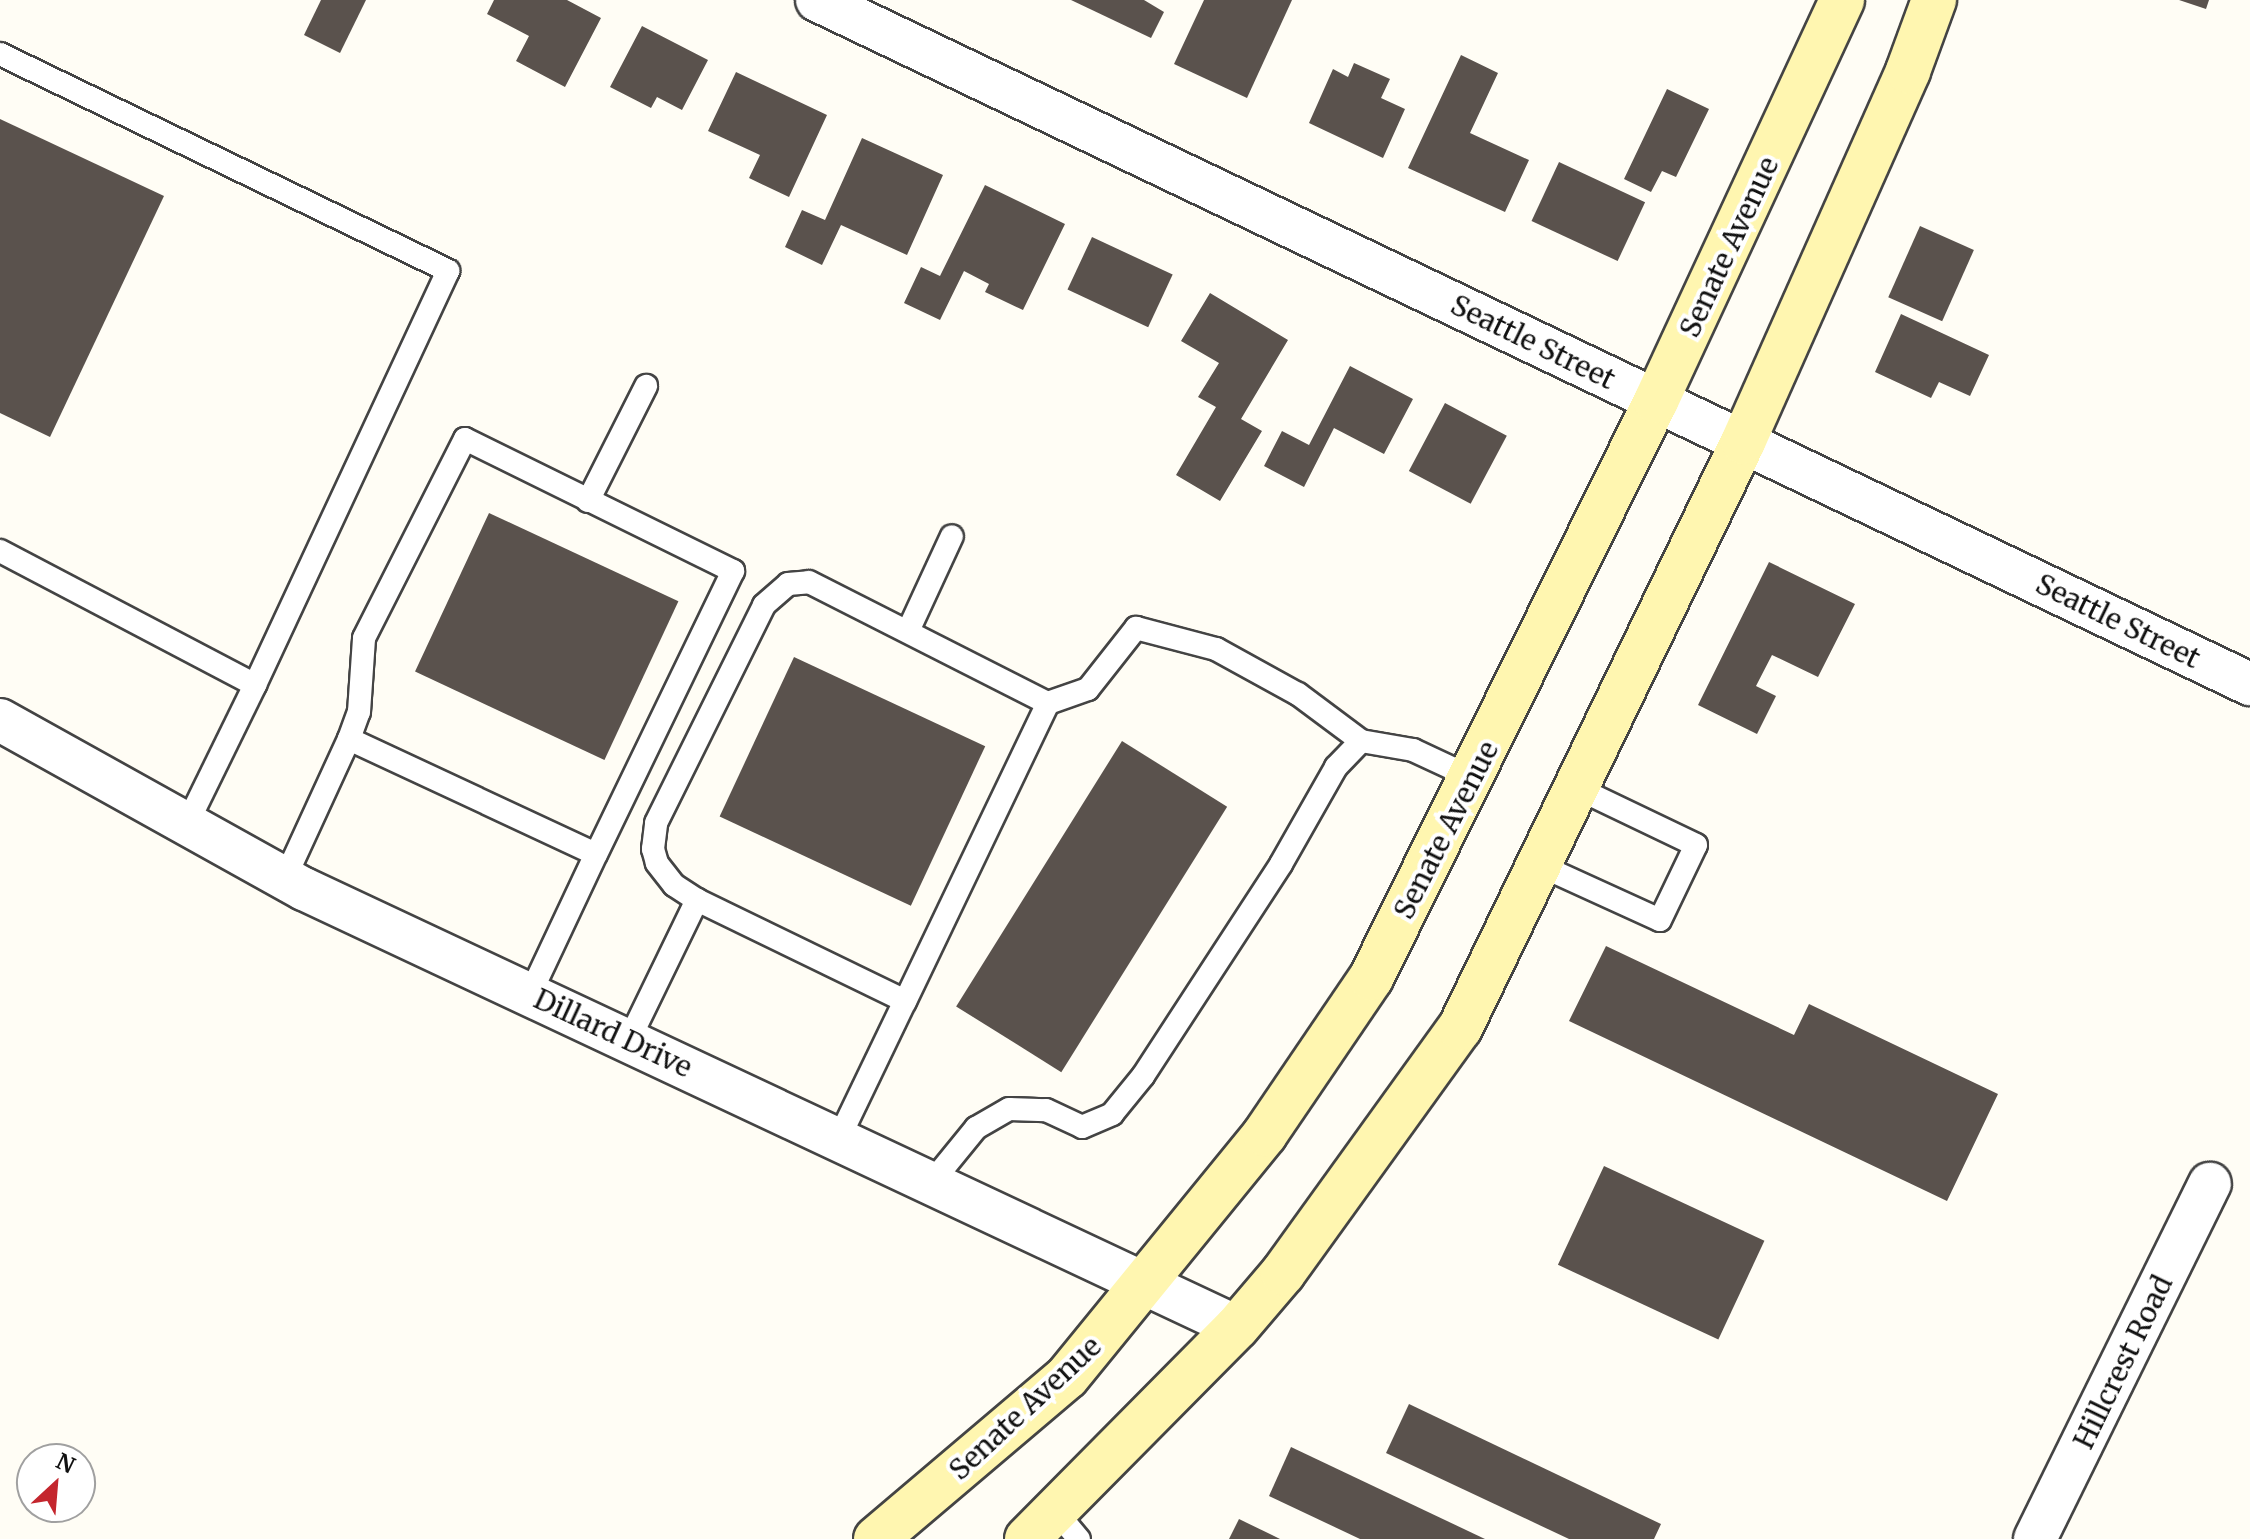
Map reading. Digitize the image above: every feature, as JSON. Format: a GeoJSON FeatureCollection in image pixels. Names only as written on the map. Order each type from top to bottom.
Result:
{"type":"FeatureCollection","features":[{"type":"Feature","properties":{"kind":"street","name":"Seattle Street"},"geometry":{"type":"LineString","coordinates":[[817,0],[2250,684]]}},
{"type":"Feature","properties":{"kind":"street","name":"Senate Avenue"},"geometry":{"type":"LineString","coordinates":[[876,1539],[1067,1377],[1147,1284],[1265,1134],[1371,978],[1473,778],[1656,401],[1842,0]]}},
{"type":"Feature","properties":{"kind":"street"},"geometry":{"type":"LineString","coordinates":[[1054,1530],[1283,1273],[1460,1028],[1573,786],[1743,442],[1908,71],[1934,0]]}},
{"type":"Feature","properties":{"kind":"street","name":"Dillard Drive"},"geometry":{"type":"LineString","coordinates":[[0,720],[285,878],[1237,1327]]}},
{"type":"Feature","properties":{"kind":"street","name":"Hillcrest Road"},"geometry":{"type":"LineString","coordinates":[[2035,1539],[2210,1184]]}},
{"type":"Feature","properties":{"kind":"lane"},"geometry":{"type":"LineString","coordinates":[[0,54],[448,271],[187,824]]}},
{"type":"Feature","properties":{"kind":"lane"},"geometry":{"type":"LineString","coordinates":[[588,501],[646,386]]}},
{"type":"Feature","properties":{"kind":"lane"},"geometry":{"type":"LineString","coordinates":[[285,878],[359,712],[364,638],[465,439],[733,571],[530,994]]}},
{"type":"Feature","properties":{"kind":"lane"},"geometry":{"type":"LineString","coordinates":[[909,629],[952,536]]}},
{"type":"Feature","properties":{"kind":"lane"},"geometry":{"type":"LineString","coordinates":[[0,551],[255,685]]}},
{"type":"Feature","properties":{"kind":"lane"},"geometry":{"type":"LineString","coordinates":[[905,1001],[697,900],[674,885],[657,863],[653,849],[656,823],[764,605],[788,584],[809,582],[909,629],[1048,703]]}},
{"type":"Feature","properties":{"kind":"lane"},"geometry":{"type":"LineString","coordinates":[[839,1138],[1048,703],[1088,689],[1136,628],[1216,649],[1298,694],[1361,741],[1413,750],[1473,778]]}},
{"type":"Feature","properties":{"kind":"lane"},"geometry":{"type":"LineString","coordinates":[[349,739],[596,854]]}},
{"type":"Feature","properties":{"kind":"lane"},"geometry":{"type":"LineString","coordinates":[[932,1182],[976,1128],[1009,1109],[1046,1110],[1082,1127],[1112,1114],[1143,1076],[1281,864],[1336,767],[1361,741]]}},
{"type":"Feature","properties":{"kind":"lane"},"geometry":{"type":"LineString","coordinates":[[1537,864],[1660,920],[1696,845],[1573,786]]}},
{"type":"Feature","properties":{"kind":"lane"},"geometry":{"type":"LineString","coordinates":[[629,1040],[697,900]]}},
{"type":"Feature","properties":{"kind":"building"},"geometry":{"type":"Polygon","coordinates":[[[321,0],[366,0],[340,53],[304,35],[321,0]]]}},
{"type":"Feature","properties":{"kind":"building"},"geometry":{"type":"Polygon","coordinates":[[[494,0],[567,0],[601,18],[565,87],[516,61],[529,36],[487,14],[494,0]]]}},
{"type":"Feature","properties":{"kind":"building"},"geometry":{"type":"Polygon","coordinates":[[[1071,0],[1144,0],[1164,12],[1151,38],[1071,0]]]}},
{"type":"Feature","properties":{"kind":"building"},"geometry":{"type":"Polygon","coordinates":[[[1204,0],[1292,0],[1247,98],[1174,64],[1204,0]]]}},
{"type":"Feature","properties":{"kind":"building"},"geometry":{"type":"Polygon","coordinates":[[[2179,0],[2209,0],[2206,9],[2179,0]]]}},
{"type":"Feature","properties":{"kind":"building"},"geometry":{"type":"Polygon","coordinates":[[[642,26],[708,60],[682,110],[657,97],[651,108],[610,87],[642,26]]]}},
{"type":"Feature","properties":{"kind":"building"},"geometry":{"type":"Polygon","coordinates":[[[1461,55],[1498,73],[1470,133],[1529,160],[1505,212],[1408,168],[1461,55]]]}},
{"type":"Feature","properties":{"kind":"building"},"geometry":{"type":"Polygon","coordinates":[[[1354,63],[1390,79],[1381,98],[1405,109],[1383,158],[1309,123],[1333,69],[1348,77],[1354,63]]]}},
{"type":"Feature","properties":{"kind":"building"},"geometry":{"type":"Polygon","coordinates":[[[736,72],[827,115],[789,197],[749,178],[760,155],[708,131],[736,72]]]}},
{"type":"Feature","properties":{"kind":"building"},"geometry":{"type":"Polygon","coordinates":[[[1667,89],[1709,109],[1676,177],[1662,171],[1651,192],[1624,179],[1667,89]]]}},
{"type":"Feature","properties":{"kind":"building"},"geometry":{"type":"Polygon","coordinates":[[[0,119],[164,196],[50,437],[0,413],[0,119]]]}},
{"type":"Feature","properties":{"kind":"building"},"geometry":{"type":"Polygon","coordinates":[[[862,138],[943,175],[907,255],[841,225],[822,265],[785,247],[802,210],[825,220],[862,138]]]}},
{"type":"Feature","properties":{"kind":"building"},"geometry":{"type":"Polygon","coordinates":[[[1559,162],[1645,202],[1618,261],[1532,221],[1559,162]]]}},
{"type":"Feature","properties":{"kind":"building"},"geometry":{"type":"Polygon","coordinates":[[[985,185],[1065,224],[1023,310],[985,292],[989,284],[964,271],[940,320],[904,303],[921,267],[940,276],[985,185]]]}},
{"type":"Feature","properties":{"kind":"building"},"geometry":{"type":"Polygon","coordinates":[[[1920,226],[1974,250],[1942,321],[1888,297],[1920,226]]]}},
{"type":"Feature","properties":{"kind":"building"},"geometry":{"type":"Polygon","coordinates":[[[1092,237],[1173,275],[1148,327],[1067,290],[1092,237]]]}},
{"type":"Feature","properties":{"kind":"building"},"geometry":{"type":"Polygon","coordinates":[[[1210,293],[1288,340],[1241,419],[1262,431],[1220,501],[1176,475],[1216,407],[1198,397],[1219,363],[1181,341],[1210,293]]]}},
{"type":"Feature","properties":{"kind":"building"},"geometry":{"type":"Polygon","coordinates":[[[1901,314],[1989,355],[1970,396],[1939,382],[1931,398],[1875,372],[1901,314]]]}},
{"type":"Feature","properties":{"kind":"building"},"geometry":{"type":"Polygon","coordinates":[[[1350,366],[1413,399],[1384,454],[1334,428],[1304,487],[1264,466],[1282,431],[1309,445],[1350,366]]]}},
{"type":"Feature","properties":{"kind":"building"},"geometry":{"type":"Polygon","coordinates":[[[1445,403],[1507,436],[1471,504],[1409,471],[1445,403]]]}},
{"type":"Feature","properties":{"kind":"building"},"geometry":{"type":"Polygon","coordinates":[[[489,513],[678,601],[604,760],[415,672],[489,513]]]}},
{"type":"Feature","properties":{"kind":"building"},"geometry":{"type":"Polygon","coordinates":[[[1769,562],[1855,604],[1818,677],[1772,655],[1756,686],[1776,696],[1757,734],[1698,705],[1769,562]]]}},
{"type":"Feature","properties":{"kind":"building"},"geometry":{"type":"Polygon","coordinates":[[[794,657],[985,746],[911,906],[720,817],[794,657]]]}},
{"type":"Feature","properties":{"kind":"building"},"geometry":{"type":"Polygon","coordinates":[[[1122,741],[1227,807],[1061,1072],[956,1006],[1122,741]]]}},
{"type":"Feature","properties":{"kind":"building"},"geometry":{"type":"Polygon","coordinates":[[[1606,946],[1794,1035],[1809,1004],[1998,1094],[1947,1201],[1569,1021],[1606,946]]]}},
{"type":"Feature","properties":{"kind":"building"},"geometry":{"type":"Polygon","coordinates":[[[1604,1166],[1764,1241],[1718,1340],[1558,1265],[1604,1166]]]}},
{"type":"Feature","properties":{"kind":"building"},"geometry":{"type":"Polygon","coordinates":[[[1409,1404],[1661,1524],[1654,1539],[1569,1539],[1386,1453],[1409,1404]]]}},
{"type":"Feature","properties":{"kind":"building"},"geometry":{"type":"Polygon","coordinates":[[[1291,1447],[1485,1539],[1360,1539],[1269,1496],[1291,1447]]]}},
{"type":"Feature","properties":{"kind":"building"},"geometry":{"type":"Polygon","coordinates":[[[1239,1519],[1280,1539],[1229,1539],[1239,1519]]]}}]}
